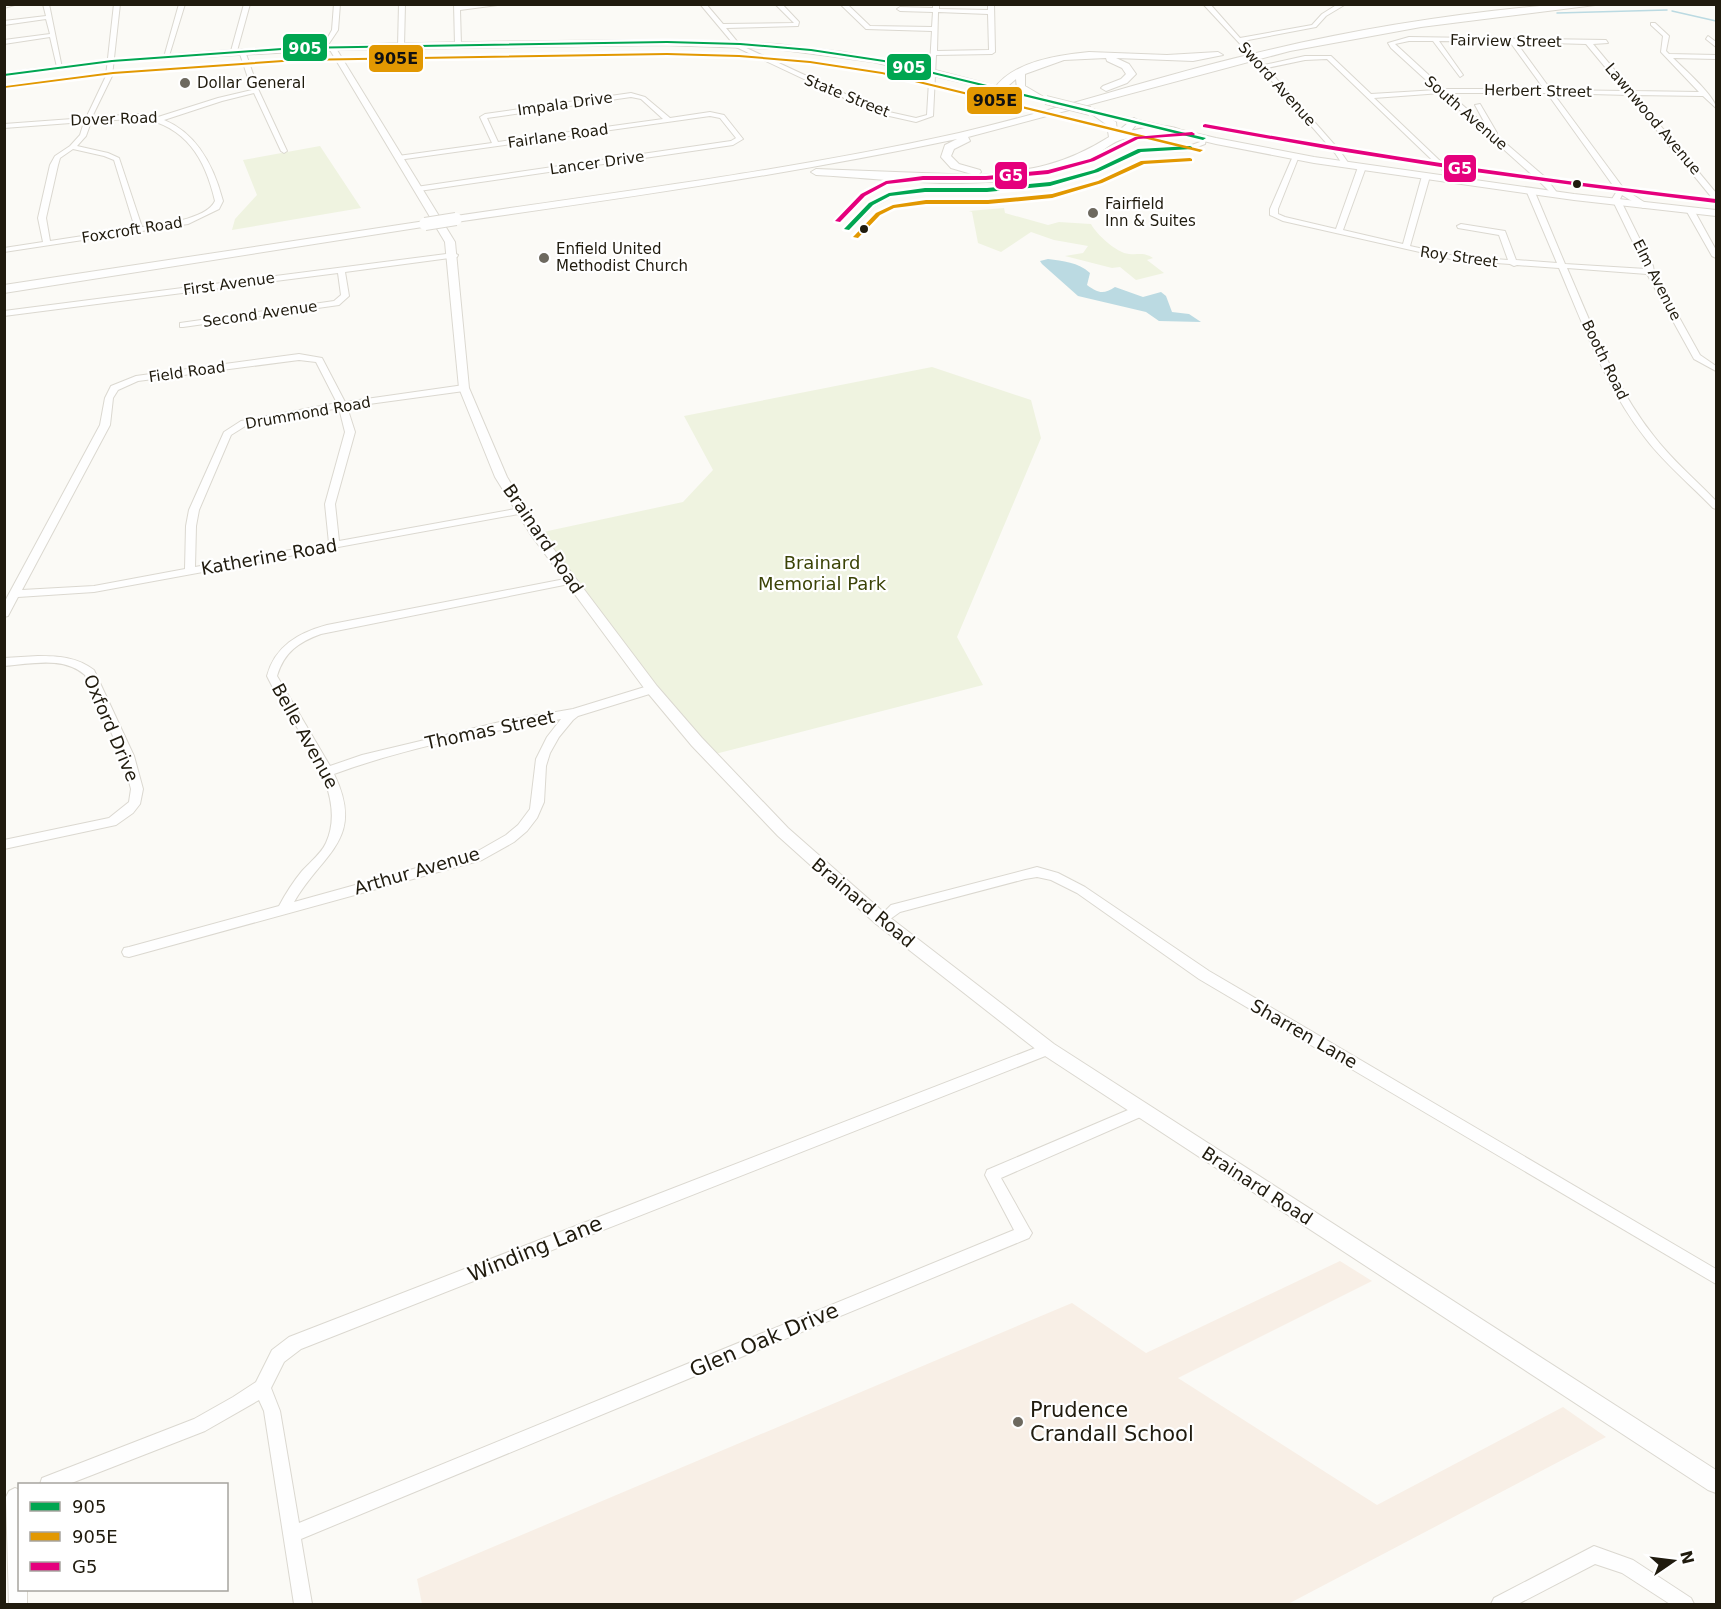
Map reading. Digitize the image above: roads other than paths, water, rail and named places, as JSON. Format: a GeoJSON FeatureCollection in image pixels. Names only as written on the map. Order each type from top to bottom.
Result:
{"type":"FeatureCollection","features":[{"type":"Feature","properties":{"kind":"highway"},"geometry":{"type":"LineString","coordinates":[[999,88],[1030,67],[1067,56],[1089,54],[1182,59],[1269,47],[1394,23],[1539,4]]}},
{"type":"Feature","properties":{"kind":"highway"},"geometry":{"type":"LineString","coordinates":[[1177,132],[1137,132],[1113,137],[1073,157],[1040,167],[1011,172],[969,171],[955,166],[946,157],[948,149],[955,143],[1025,120],[1206,68],[1318,42],[1439,21],[1599,4]]}},
{"type":"Feature","properties":{"kind":"highway"},"geometry":{"type":"LineString","coordinates":[[4,289],[846,152],[980,124],[1269,47]]}},
{"type":"Feature","properties":{"kind":"highway"},"geometry":{"type":"LineString","coordinates":[[999,88],[1049,63],[1082,57],[1108,59],[1130,69],[1131,74],[1126,80],[1088,96]]}},
{"type":"Feature","properties":{"kind":"highway"},"geometry":{"type":"LineString","coordinates":[[1022,76],[1019,82],[1020,87],[1042,99]]}},
{"type":"Feature","properties":{"kind":"highway"},"geometry":{"type":"LineString","coordinates":[[1092,111],[1112,124],[1113,137]]}},
{"type":"Feature","properties":{"kind":"highway"},"geometry":{"type":"LineString","coordinates":[[454,216],[731,177],[884,152],[1025,120]]}},
{"type":"Feature","properties":{"kind":"highway"},"geometry":{"type":"LineString","coordinates":[[731,177],[802,172],[960,177],[1011,176],[1065,164],[1113,137],[1134,121]]}},
{"type":"Feature","properties":{"kind":"highway"},"geometry":{"type":"LineString","coordinates":[[4,281],[423,221]]}},
{"type":"Feature","properties":{"kind":"main road"},"geometry":{"type":"LineString","coordinates":[[4,75],[166,56],[328,47],[736,44],[840,54],[932,72],[1177,132],[1296,156],[1554,194],[1716,213]]}},
{"type":"Feature","properties":{"kind":"main road","name":"Brainard Road"},"geometry":{"type":"LineString","coordinates":[[328,47],[444,229],[453,255],[456,314],[465,388],[487,448],[521,511],[570,581],[652,689],[697,742],[783,832],[882,920],[1048,1049],[1140,1111],[1716,1482]]}},
{"type":"Feature","properties":{"kind":"street"},"geometry":{"type":"LineString","coordinates":[[4,6],[15,4]]}},
{"type":"Feature","properties":{"kind":"street"},"geometry":{"type":"LineString","coordinates":[[46,4],[60,67]]}},
{"type":"Feature","properties":{"kind":"street"},"geometry":{"type":"LineString","coordinates":[[47,244],[42,218],[54,165],[57,157],[83,136],[109,76],[117,4]]}},
{"type":"Feature","properties":{"kind":"street"},"geometry":{"type":"LineString","coordinates":[[166,56],[182,4]]}},
{"type":"Feature","properties":{"kind":"street"},"geometry":{"type":"LineString","coordinates":[[247,4],[238,51],[284,151]]}},
{"type":"Feature","properties":{"kind":"street"},"geometry":{"type":"LineString","coordinates":[[328,47],[335,30],[337,4]]}},
{"type":"Feature","properties":{"kind":"street"},"geometry":{"type":"LineString","coordinates":[[401,46],[402,4]]}},
{"type":"Feature","properties":{"kind":"street"},"geometry":{"type":"LineString","coordinates":[[458,45],[457,6],[502,4]]}},
{"type":"Feature","properties":{"kind":"street"},"geometry":{"type":"LineString","coordinates":[[703,4],[736,44]]}},
{"type":"Feature","properties":{"kind":"street"},"geometry":{"type":"LineString","coordinates":[[721,26],[791,27],[797,24],[778,4]]}},
{"type":"Feature","properties":{"kind":"street"},"geometry":{"type":"LineString","coordinates":[[843,4],[863,26],[935,29]]}},
{"type":"Feature","properties":{"kind":"street","name":"Sword Avenue"},"geometry":{"type":"LineString","coordinates":[[1206,4],[1338,152],[1345,164]]}},
{"type":"Feature","properties":{"kind":"street"},"geometry":{"type":"LineString","coordinates":[[1241,43],[1318,24],[1324,15],[1343,4]]}},
{"type":"Feature","properties":{"kind":"street"},"geometry":{"type":"LineString","coordinates":[[932,72],[936,7]]}},
{"type":"Feature","properties":{"kind":"street"},"geometry":{"type":"LineString","coordinates":[[900,9],[991,8],[992,52],[934,53]]}},
{"type":"Feature","properties":{"kind":"street"},"geometry":{"type":"LineString","coordinates":[[4,23],[48,17]]}},
{"type":"Feature","properties":{"kind":"street"},"geometry":{"type":"LineString","coordinates":[[1653,24],[1666,36],[1662,49],[1716,106]]}},
{"type":"Feature","properties":{"kind":"street"},"geometry":{"type":"LineString","coordinates":[[4,42],[53,35]]}},
{"type":"Feature","properties":{"kind":"street"},"geometry":{"type":"LineString","coordinates":[[1708,38],[1716,45]]}},
{"type":"Feature","properties":{"kind":"street","name":"Fairview Street"},"geometry":{"type":"LineString","coordinates":[[1406,40],[1606,42]]}},
{"type":"Feature","properties":{"kind":"street","name":"South Avenue"},"geometry":{"type":"LineString","coordinates":[[1406,40],[1394,41],[1390,45],[1554,194]]}},
{"type":"Feature","properties":{"kind":"street"},"geometry":{"type":"LineString","coordinates":[[1435,40],[1460,75]]}},
{"type":"Feature","properties":{"kind":"street"},"geometry":{"type":"LineString","coordinates":[[1512,41],[1622,190],[1646,206]]}},
{"type":"Feature","properties":{"kind":"street","name":"Lawnwood Avenue"},"geometry":{"type":"LineString","coordinates":[[1588,42],[1716,197]]}},
{"type":"Feature","properties":{"kind":"street","name":"State Street"},"geometry":{"type":"LineString","coordinates":[[736,44],[878,112],[916,120],[930,116],[932,72]]}},
{"type":"Feature","properties":{"kind":"street"},"geometry":{"type":"LineString","coordinates":[[1669,56],[1716,57]]}},
{"type":"Feature","properties":{"kind":"street"},"geometry":{"type":"LineString","coordinates":[[1261,65],[1311,57],[1329,57],[1455,180]]}},
{"type":"Feature","properties":{"kind":"street","name":"Dover Road"},"geometry":{"type":"LineString","coordinates":[[8,125],[140,116],[160,119],[220,99],[256,91]]}},
{"type":"Feature","properties":{"kind":"street","name":"Herbert Street"},"geometry":{"type":"LineString","coordinates":[[1371,96],[1442,92],[1548,91],[1706,94]]}},
{"type":"Feature","properties":{"kind":"street","name":"Impala Drive"},"geometry":{"type":"LineString","coordinates":[[496,144],[483,117],[487,115],[631,95],[643,98],[669,120]]}},
{"type":"Feature","properties":{"kind":"street"},"geometry":{"type":"LineString","coordinates":[[1478,105],[1498,141]]}},
{"type":"Feature","properties":{"kind":"street","name":"Fairlane Road"},"geometry":{"type":"LineString","coordinates":[[398,158],[718,114]]}},
{"type":"Feature","properties":{"kind":"street","name":"Lancer Drive"},"geometry":{"type":"LineString","coordinates":[[419,189],[738,142],[740,139],[718,114]]}},
{"type":"Feature","properties":{"kind":"street","name":"Foxcroft Road"},"geometry":{"type":"LineString","coordinates":[[4,250],[188,222],[216,207],[219,201],[198,147],[186,135],[160,119]]}},
{"type":"Feature","properties":{"kind":"street"},"geometry":{"type":"LineString","coordinates":[[4,133],[8,125]]}},
{"type":"Feature","properties":{"kind":"street"},"geometry":{"type":"LineString","coordinates":[[847,229],[871,204],[889,195],[925,190],[987,190],[1040,184],[1082,176],[1118,158],[1147,148],[1193,148],[1204,142],[1203,138]]}},
{"type":"Feature","properties":{"kind":"street"},"geometry":{"type":"LineString","coordinates":[[72,147],[106,154],[117,159],[139,230]]}},
{"type":"Feature","properties":{"kind":"street","name":"Roy Street"},"geometry":{"type":"LineString","coordinates":[[1296,156],[1274,214],[1283,219],[1406,249],[1455,258],[1650,272]]}},
{"type":"Feature","properties":{"kind":"street"},"geometry":{"type":"LineString","coordinates":[[1339,232],[1362,167]]}},
{"type":"Feature","properties":{"kind":"street"},"geometry":{"type":"LineString","coordinates":[[1406,249],[1426,176]]}},
{"type":"Feature","properties":{"kind":"street","name":"Booth Road"},"geometry":{"type":"LineString","coordinates":[[1530,190],[1603,361],[1635,419],[1670,460],[1716,506]]}},
{"type":"Feature","properties":{"kind":"street"},"geometry":{"type":"LineString","coordinates":[[1617,202],[1616,199],[1622,190]]}},
{"type":"Feature","properties":{"kind":"street","name":"Elm Avenue"},"geometry":{"type":"LineString","coordinates":[[1617,202],[1650,272],[1697,357],[1716,369]]}},
{"type":"Feature","properties":{"kind":"street"},"geometry":{"type":"LineString","coordinates":[[1690,210],[1714,247],[1716,256]]}},
{"type":"Feature","properties":{"kind":"street"},"geometry":{"type":"LineString","coordinates":[[1461,226],[1502,233],[1514,264]]}},
{"type":"Feature","properties":{"kind":"street","name":"First Avenue"},"geometry":{"type":"LineString","coordinates":[[4,314],[453,255]]}},
{"type":"Feature","properties":{"kind":"street","name":"Second Avenue"},"geometry":{"type":"LineString","coordinates":[[183,325],[336,303],[345,296],[341,269]]}},
{"type":"Feature","properties":{"kind":"street","name":"Field Road"},"geometry":{"type":"LineString","coordinates":[[4,614],[105,425],[109,398],[114,388],[136,379],[308,357],[319,360],[324,366],[349,424],[349,439],[330,504],[334,545]]}},
{"type":"Feature","properties":{"kind":"street","name":"Drummond Road"},"geometry":{"type":"LineString","coordinates":[[190,572],[191,526],[194,510],[227,434],[244,423],[342,405],[465,388]]}},
{"type":"Feature","properties":{"kind":"street","name":"Katherine Road"},"geometry":{"type":"LineString","coordinates":[[15,594],[94,589],[521,511]]}},
{"type":"Feature","properties":{"kind":"street","name":"Belle Avenue"},"geometry":{"type":"LineString","coordinates":[[285,908],[300,882],[332,844],[340,809],[338,795],[327,772],[280,697],[272,676],[280,653],[304,635],[327,628],[570,581]]}},
{"type":"Feature","properties":{"kind":"street","name":"Oxford Drive"},"geometry":{"type":"LineString","coordinates":[[4,662],[53,660],[83,665],[90,673],[132,766],[137,789],[135,801],[127,812],[112,822],[4,845]]}},
{"type":"Feature","properties":{"kind":"street","name":"Thomas Street"},"geometry":{"type":"LineString","coordinates":[[327,772],[362,759],[504,724],[573,713],[652,689]]}},
{"type":"Feature","properties":{"kind":"street","name":"Arthur Avenue"},"geometry":{"type":"LineString","coordinates":[[285,908],[482,855],[502,844],[516,834],[535,813],[542,759],[563,722],[573,713]]}},
{"type":"Feature","properties":{"kind":"street","name":"Sharren Lane"},"geometry":{"type":"LineString","coordinates":[[882,920],[896,908],[1009,877],[1037,872],[1054,876],[1081,890],[1204,975],[1716,1277]]}},
{"type":"Feature","properties":{"kind":"street"},"geometry":{"type":"LineString","coordinates":[[129,952],[285,908]]}},
{"type":"Feature","properties":{"kind":"street","name":"Winding Lane"},"geometry":{"type":"LineString","coordinates":[[262,1388],[278,1356],[295,1343],[1048,1049]]}},
{"type":"Feature","properties":{"kind":"street","name":"Glen Oak Drive"},"geometry":{"type":"LineString","coordinates":[[293,1534],[1024,1233],[992,1175],[1140,1111]]}},
{"type":"Feature","properties":{"kind":"street"},"geometry":{"type":"LineString","coordinates":[[53,1483],[199,1425],[262,1388],[272,1411],[303,1605]]}},
{"type":"Feature","properties":{"kind":"street"},"geometry":{"type":"LineString","coordinates":[[13,1498],[18,1605]]}},
{"type":"Feature","properties":{"kind":"street"},"geometry":{"type":"LineString","coordinates":[[1500,1605],[1594,1555],[1627,1566],[1685,1605]]}},
{"type":"Feature","properties":{"kind":"water"},"geometry":{"type":"Polygon","coordinates":[[[1048,259],[1070,263],[1085,269],[1090,273],[1087,285],[1098,291],[1104,292],[1115,287],[1143,297],[1161,292],[1166,296],[1172,312],[1189,314],[1201,322],[1159,321],[1146,312],[1078,296],[1040,261],[1048,259]]]}},
{"type":"Feature","properties":{"kind":"waterway"},"geometry":{"type":"LineString","coordinates":[[1557,13],[1667,10]]}},
{"type":"Feature","properties":{"kind":"waterway"},"geometry":{"type":"LineString","coordinates":[[1672,11],[1716,21]]}},
{"type":"Feature","properties":{"kind":"place","name":"Dollar General"},"geometry":{"type":"Point","coordinates":[185,83]}},
{"type":"Feature","properties":{"kind":"place","name":"Fairfield Inn & Suites"},"geometry":{"type":"Point","coordinates":[1093,213]}},
{"type":"Feature","properties":{"kind":"place","name":"Enfield United Methodist Church"},"geometry":{"type":"Point","coordinates":[544,258]}},
{"type":"Feature","properties":{"kind":"place","name":"Prudence Crandall School"},"geometry":{"type":"Point","coordinates":[1018,1422]}},
{"type":"Feature","properties":{"kind":"park label","name":"Brainard Memorial Park"},"geometry":{"type":"Point","coordinates":[822,573]}}]}
